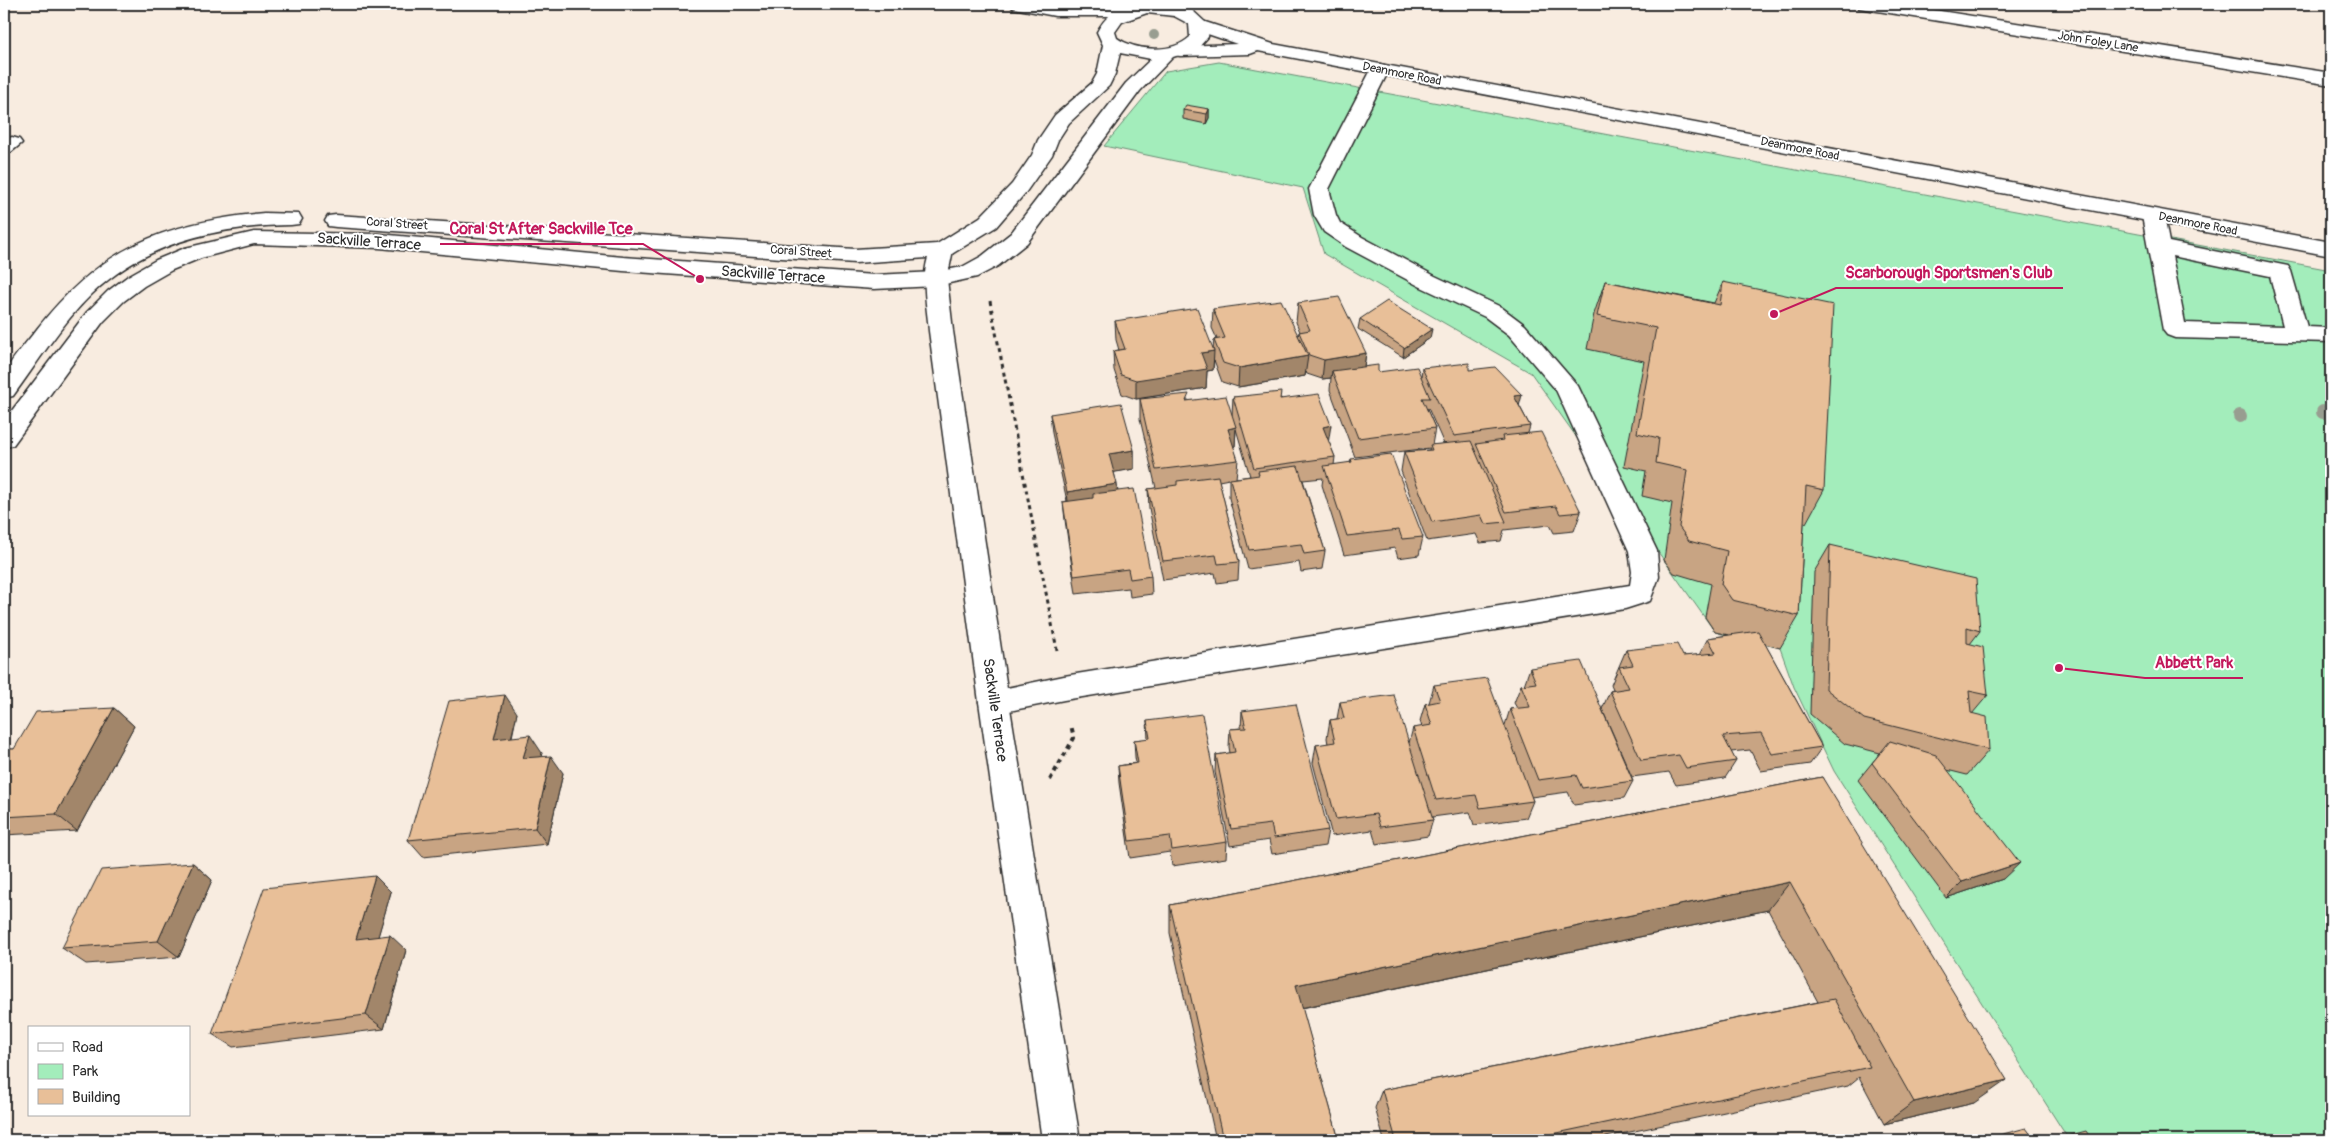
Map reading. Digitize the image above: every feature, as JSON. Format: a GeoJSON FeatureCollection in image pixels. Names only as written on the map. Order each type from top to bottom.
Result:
{"type":"FeatureCollection","features":[{"type":"Feature","properties":{"kind":"main road"},"geometry":{"type":"LineString","coordinates":[[1019,4],[1056,10],[1144,8],[1173,10],[1194,16]]}},
{"type":"Feature","properties":{"kind":"main road","name":"John Foley Lane"},"geometry":{"type":"LineString","coordinates":[[1865,4],[2331,79]]}},
{"type":"Feature","properties":{"kind":"main road"},"geometry":{"type":"LineString","coordinates":[[942,250],[988,222],[1019,188],[1042,155],[1051,134],[1062,119],[1100,86],[1106,74],[1110,40],[1107,29],[1111,22],[1144,8]]}},
{"type":"Feature","properties":{"kind":"main road"},"geometry":{"type":"LineString","coordinates":[[1056,10],[1136,53],[1173,52]]}},
{"type":"Feature","properties":{"kind":"main road","name":"Deanmore Road"},"geometry":{"type":"LineString","coordinates":[[1194,16],[1269,49]]}},
{"type":"Feature","properties":{"kind":"main road","name":"Sackville Terrace"},"geometry":{"type":"LineString","coordinates":[[4,438],[96,317],[116,296],[136,281],[164,265],[193,253],[223,244],[254,238],[379,241],[623,264],[874,282],[936,279],[968,272],[990,261],[1019,238],[1133,87],[1173,52],[1198,39],[1200,32],[1194,16]]}},
{"type":"Feature","properties":{"kind":"main road","name":"Deanmore Road"},"geometry":{"type":"LineString","coordinates":[[1173,52],[1269,49],[2331,249]]}},
{"type":"Feature","properties":{"kind":"main road"},"geometry":{"type":"LineString","coordinates":[[994,702],[1064,688],[1625,598],[1640,593],[1645,584],[1647,572],[1643,551],[1566,386],[1518,330],[1493,312],[1427,281],[1354,242],[1332,227],[1325,215],[1319,189],[1380,70]]}},
{"type":"Feature","properties":{"kind":"main road"},"geometry":{"type":"LineString","coordinates":[[2153,216],[2175,330],[2331,335]]}},
{"type":"Feature","properties":{"kind":"main road","name":"Coral Street"},"geometry":{"type":"LineString","coordinates":[[4,390],[84,289],[118,264],[147,248],[185,232],[205,226],[244,220],[382,222],[855,256],[942,250]]}},
{"type":"Feature","properties":{"kind":"main road"},"geometry":{"type":"LineString","coordinates":[[2159,247],[2280,271],[2297,334]]}},
{"type":"Feature","properties":{"kind":"main road","name":"Sackville Terrace"},"geometry":{"type":"LineString","coordinates":[[942,250],[936,279],[941,331],[994,702],[1061,1140]]}},
{"type":"Feature","properties":{"kind":"path"},"geometry":{"type":"LineString","coordinates":[[988,292],[1074,738],[1045,789]]}},
{"type":"Feature","properties":{"kind":"green space"},"geometry":{"type":"Polygon","coordinates":[[[1219,62],[2331,270],[2331,1140],[2069,1140],[1834,771],[1794,687],[1780,648],[1715,632],[1531,373],[1324,254],[1303,188],[1104,146],[1166,71],[1219,62]]]}},
{"type":"Feature","properties":{"kind":"building"},"geometry":{"type":"Polygon","coordinates":[[[1186,105],[1209,109],[1207,114],[1183,110],[1186,105]]]}},
{"type":"Feature","properties":{"kind":"building"},"geometry":{"type":"Polygon","coordinates":[[[1605,281],[1720,305],[1723,282],[1833,305],[1824,490],[1806,486],[1799,616],[1732,600],[1721,584],[1727,551],[1689,541],[1679,527],[1687,470],[1656,463],[1659,438],[1637,433],[1656,328],[1597,316],[1605,281]]]}},
{"type":"Feature","properties":{"kind":"building"},"geometry":{"type":"Polygon","coordinates":[[[1339,297],[1366,353],[1324,360],[1309,355],[1299,332],[1310,330],[1298,303],[1339,297]]]}},
{"type":"Feature","properties":{"kind":"building"},"geometry":{"type":"Polygon","coordinates":[[[1281,300],[1308,356],[1239,368],[1223,363],[1214,340],[1225,338],[1213,309],[1281,300]]]}},
{"type":"Feature","properties":{"kind":"building"},"geometry":{"type":"Polygon","coordinates":[[[1387,301],[1432,329],[1404,348],[1360,319],[1387,301]]]}},
{"type":"Feature","properties":{"kind":"building"},"geometry":{"type":"Polygon","coordinates":[[[1197,308],[1214,351],[1201,353],[1207,369],[1136,380],[1121,375],[1113,351],[1125,349],[1115,321],[1197,308]]]}},
{"type":"Feature","properties":{"kind":"building"},"geometry":{"type":"Polygon","coordinates":[[[1469,363],[1469,370],[1495,367],[1522,395],[1514,396],[1530,426],[1454,436],[1422,368],[1469,363]]]}},
{"type":"Feature","properties":{"kind":"building"},"geometry":{"type":"Polygon","coordinates":[[[1378,365],[1378,372],[1417,367],[1430,398],[1422,398],[1435,428],[1358,438],[1332,371],[1378,365]]]}},
{"type":"Feature","properties":{"kind":"building"},"geometry":{"type":"Polygon","coordinates":[[[1281,392],[1280,399],[1319,394],[1331,425],[1323,427],[1335,457],[1254,468],[1233,397],[1281,392]]]}},
{"type":"Feature","properties":{"kind":"building"},"geometry":{"type":"Polygon","coordinates":[[[1189,394],[1186,401],[1226,396],[1236,427],[1228,429],[1238,460],[1156,470],[1140,399],[1189,394]]]}},
{"type":"Feature","properties":{"kind":"building"},"geometry":{"type":"Polygon","coordinates":[[[1121,403],[1134,450],[1109,454],[1117,484],[1067,492],[1050,414],[1121,403]]]}},
{"type":"Feature","properties":{"kind":"building"},"geometry":{"type":"Polygon","coordinates":[[[1541,432],[1581,512],[1560,514],[1556,506],[1506,512],[1476,444],[1503,440],[1502,436],[1541,432]]]}},
{"type":"Feature","properties":{"kind":"building"},"geometry":{"type":"Polygon","coordinates":[[[1471,441],[1506,522],[1485,524],[1481,515],[1432,522],[1404,452],[1432,450],[1430,445],[1471,441]]]}},
{"type":"Feature","properties":{"kind":"building"},"geometry":{"type":"Polygon","coordinates":[[[1391,454],[1423,537],[1402,539],[1399,530],[1347,536],[1324,466],[1352,462],[1351,459],[1391,454]]]}},
{"type":"Feature","properties":{"kind":"building"},"geometry":{"type":"Polygon","coordinates":[[[1298,466],[1325,551],[1304,554],[1301,544],[1249,550],[1230,479],[1259,475],[1258,471],[1298,466]]]}},
{"type":"Feature","properties":{"kind":"building"},"geometry":{"type":"Polygon","coordinates":[[[1218,476],[1239,562],[1218,564],[1216,555],[1163,561],[1148,489],[1177,485],[1177,481],[1218,476]]]}},
{"type":"Feature","properties":{"kind":"building"},"geometry":{"type":"Polygon","coordinates":[[[1134,489],[1151,576],[1130,579],[1128,569],[1074,576],[1063,502],[1093,498],[1093,494],[1134,489]]]}},
{"type":"Feature","properties":{"kind":"building"},"geometry":{"type":"Polygon","coordinates":[[[1830,545],[1976,579],[1980,631],[1967,627],[1967,643],[1983,647],[1988,695],[1969,691],[1971,713],[1987,717],[1989,750],[1864,719],[1826,689],[1830,545]]]}},
{"type":"Feature","properties":{"kind":"building"},"geometry":{"type":"Polygon","coordinates":[[[1758,631],[1822,747],[1772,754],[1761,733],[1723,736],[1736,761],[1686,768],[1679,755],[1641,760],[1610,691],[1629,688],[1619,667],[1633,665],[1626,650],[1677,644],[1683,656],[1716,653],[1708,638],[1758,631]]]}},
{"type":"Feature","properties":{"kind":"building"},"geometry":{"type":"Polygon","coordinates":[[[1581,661],[1633,781],[1582,788],[1576,775],[1538,780],[1510,709],[1530,707],[1521,685],[1536,683],[1530,668],[1581,661]]]}},
{"type":"Feature","properties":{"kind":"building"},"geometry":{"type":"Polygon","coordinates":[[[1487,678],[1533,801],[1480,808],[1476,795],[1436,800],[1413,728],[1432,725],[1425,704],[1440,701],[1434,685],[1487,678]]]}},
{"type":"Feature","properties":{"kind":"building"},"geometry":{"type":"Polygon","coordinates":[[[505,695],[494,739],[530,735],[523,758],[551,756],[535,828],[408,840],[449,701],[505,695]]]}},
{"type":"Feature","properties":{"kind":"building"},"geometry":{"type":"Polygon","coordinates":[[[1394,695],[1433,820],[1380,827],[1376,814],[1336,819],[1316,745],[1335,742],[1330,720],[1344,718],[1340,702],[1394,695]]]}},
{"type":"Feature","properties":{"kind":"building"},"geometry":{"type":"Polygon","coordinates":[[[1296,704],[1328,830],[1274,838],[1271,824],[1231,829],[1216,755],[1235,752],[1230,729],[1246,728],[1242,711],[1296,704]]]}},
{"type":"Feature","properties":{"kind":"building"},"geometry":{"type":"Polygon","coordinates":[[[114,708],[56,814],[4,817],[4,749],[14,749],[36,712],[114,708]]]}},
{"type":"Feature","properties":{"kind":"building"},"geometry":{"type":"Polygon","coordinates":[[[1202,714],[1227,842],[1172,850],[1170,836],[1129,841],[1118,766],[1138,763],[1134,740],[1150,738],[1147,721],[1202,714]]]}},
{"type":"Feature","properties":{"kind":"building"},"geometry":{"type":"Polygon","coordinates":[[[1890,741],[1936,755],[2020,863],[1962,882],[1872,763],[1890,741]]]}},
{"type":"Feature","properties":{"kind":"building"},"geometry":{"type":"Polygon","coordinates":[[[1822,777],[2007,1080],[1914,1102],[1790,882],[1296,985],[1339,1140],[1223,1140],[1170,905],[1822,777]]]}},
{"type":"Feature","properties":{"kind":"building"},"geometry":{"type":"Polygon","coordinates":[[[193,863],[158,941],[62,948],[101,870],[193,863]]]}},
{"type":"Feature","properties":{"kind":"building"},"geometry":{"type":"Polygon","coordinates":[[[375,876],[356,939],[390,935],[366,1015],[212,1034],[264,888],[375,876]]]}},
{"type":"Feature","properties":{"kind":"building"},"geometry":{"type":"Polygon","coordinates":[[[1834,999],[1870,1067],[1524,1140],[1396,1140],[1382,1090],[1834,999]]]}},
{"type":"Feature","properties":{"kind":"building"},"geometry":{"type":"Polygon","coordinates":[[[2026,1128],[2035,1140],[1980,1140],[2026,1128]]]}},
{"type":"Feature","properties":{"kind":"building"},"geometry":{"type":"Polygon","coordinates":[[[2086,1131],[2092,1140],[2053,1140],[2086,1131]]]}},
{"type":"Feature","properties":{"kind":"building"},"geometry":{"type":"Polygon","coordinates":[[[52,1138],[52,1140],[26,1140],[52,1138]]]}},
{"type":"Feature","properties":{"kind":"place","name":"Coral St After Sackville Tce"},"geometry":{"type":"Point","coordinates":[700,279]}},
{"type":"Feature","properties":{"kind":"place","name":"Scarborough Sportsmen's Club"},"geometry":{"type":"Point","coordinates":[1774,314]}},
{"type":"Feature","properties":{"kind":"place","name":"Abbett Park"},"geometry":{"type":"Point","coordinates":[2059,668]}}]}
